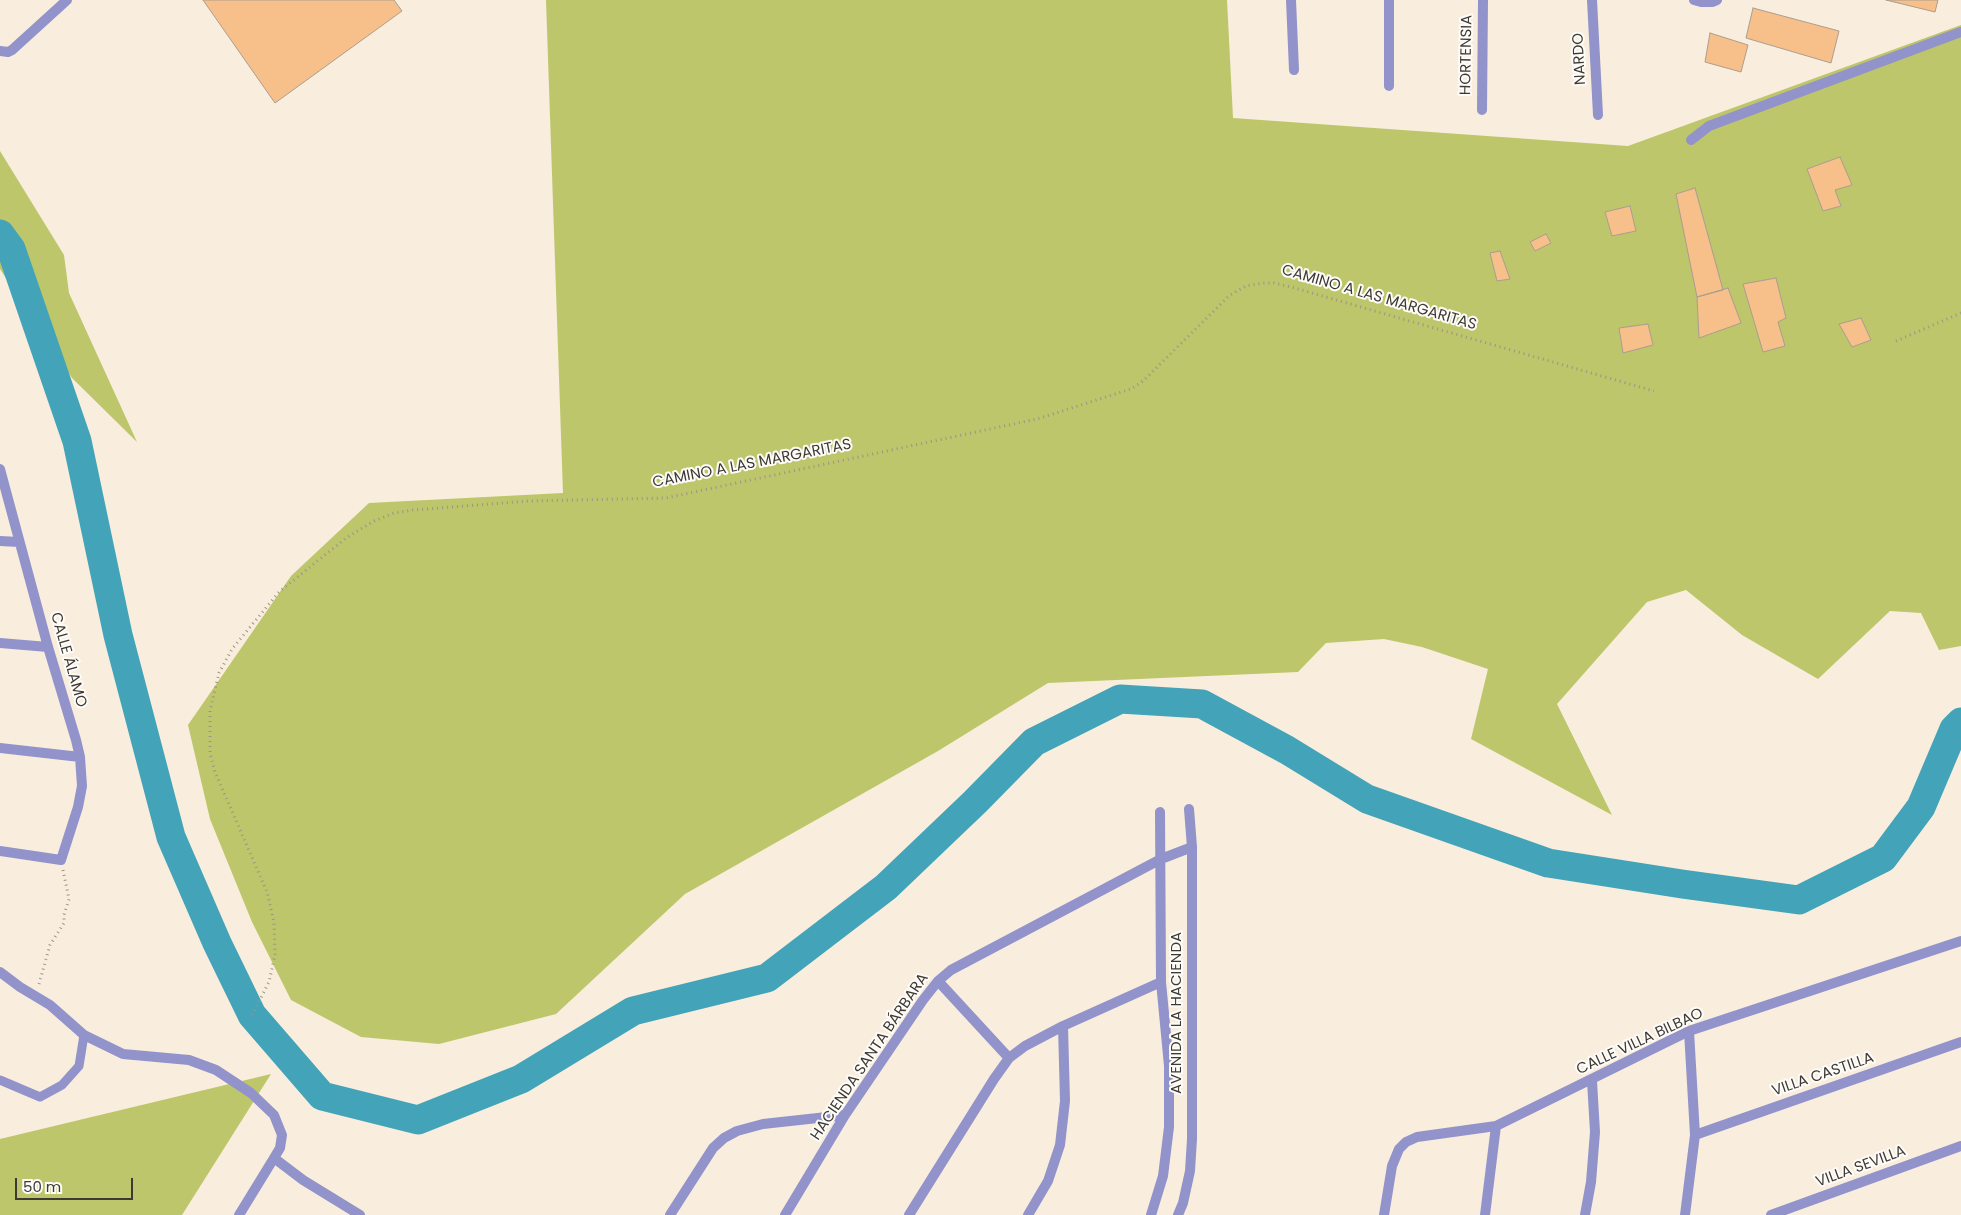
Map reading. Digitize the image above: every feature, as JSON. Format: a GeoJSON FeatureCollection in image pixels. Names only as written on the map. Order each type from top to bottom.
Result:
{"type":"FeatureCollection","features":[{"type":"Feature","properties":{"kind":"street"},"geometry":{"type":"LineString","coordinates":[[0,51],[8,52],[12,50],[67,0]]}},
{"type":"Feature","properties":{"kind":"street"},"geometry":{"type":"LineString","coordinates":[[1291,0],[1294,70]]}},
{"type":"Feature","properties":{"kind":"street"},"geometry":{"type":"LineString","coordinates":[[1388,86],[1389,0]]}},
{"type":"Feature","properties":{"kind":"street","name":"HORTENSIA"},"geometry":{"type":"LineString","coordinates":[[1482,110],[1483,0]]}},
{"type":"Feature","properties":{"kind":"street","name":"NARDO"},"geometry":{"type":"LineString","coordinates":[[1592,0],[1598,115]]}},
{"type":"Feature","properties":{"kind":"street"},"geometry":{"type":"LineString","coordinates":[[1694,0],[1702,2],[1715,1]]}},
{"type":"Feature","properties":{"kind":"street"},"geometry":{"type":"LineString","coordinates":[[1691,140],[1708,126],[1961,32]]}},
{"type":"Feature","properties":{"kind":"street","name":"CALLE ÁLAMO"},"geometry":{"type":"LineString","coordinates":[[0,469],[80,757],[82,786],[78,808],[61,860]]}},
{"type":"Feature","properties":{"kind":"street"},"geometry":{"type":"LineString","coordinates":[[0,542],[19,542]]}},
{"type":"Feature","properties":{"kind":"street"},"geometry":{"type":"LineString","coordinates":[[0,643],[48,646]]}},
{"type":"Feature","properties":{"kind":"street"},"geometry":{"type":"LineString","coordinates":[[0,748],[80,757]]}},
{"type":"Feature","properties":{"kind":"street","name":"AVENIDA LA HACIENDA"},"geometry":{"type":"LineString","coordinates":[[1178,1215],[1183,1203],[1190,1171],[1192,1139],[1192,846],[1189,809]]}},
{"type":"Feature","properties":{"kind":"street","name":"AVENIDA LA HACIENDA"},"geometry":{"type":"LineString","coordinates":[[1151,1215],[1163,1176],[1169,1127],[1169,1066],[1161,982],[1160,812]]}},
{"type":"Feature","properties":{"kind":"street","name":"HACIENDA SANTA BÁRBARA"},"geometry":{"type":"LineString","coordinates":[[786,1215],[845,1115],[938,981],[951,970],[1161,859],[1192,846]]}},
{"type":"Feature","properties":{"kind":"street"},"geometry":{"type":"LineString","coordinates":[[0,851],[61,860]]}},
{"type":"Feature","properties":{"kind":"street","name":"CALLE VILLA BILBAO"},"geometry":{"type":"LineString","coordinates":[[1384,1215],[1392,1166],[1399,1148],[1406,1142],[1417,1137],[1496,1126],[1592,1081],[1689,1032],[1961,941]]}},
{"type":"Feature","properties":{"kind":"street"},"geometry":{"type":"LineString","coordinates":[[0,972],[35,997],[50,1005],[84,1035],[123,1054],[189,1060],[216,1070],[251,1093],[274,1115],[282,1135],[280,1148],[239,1215]]}},
{"type":"Feature","properties":{"kind":"street"},"geometry":{"type":"LineString","coordinates":[[938,981],[1009,1058]]}},
{"type":"Feature","properties":{"kind":"street"},"geometry":{"type":"LineString","coordinates":[[0,982],[20,987]]}},
{"type":"Feature","properties":{"kind":"street"},"geometry":{"type":"LineString","coordinates":[[909,1215],[1009,1058],[1025,1046],[1063,1026],[1161,982]]}},
{"type":"Feature","properties":{"kind":"street"},"geometry":{"type":"LineString","coordinates":[[1028,1215],[1048,1181],[1060,1145],[1065,1101],[1063,1026]]}},
{"type":"Feature","properties":{"kind":"street"},"geometry":{"type":"LineString","coordinates":[[1685,1215],[1695,1135],[1689,1032]]}},
{"type":"Feature","properties":{"kind":"street","name":"VILLA CASTILLA"},"geometry":{"type":"LineString","coordinates":[[1695,1135],[1961,1042]]}},
{"type":"Feature","properties":{"kind":"street"},"geometry":{"type":"LineString","coordinates":[[1586,1215],[1595,1132],[1592,1081]]}},
{"type":"Feature","properties":{"kind":"street"},"geometry":{"type":"LineString","coordinates":[[670,1215],[713,1148],[737,1130],[763,1124],[845,1115]]}},
{"type":"Feature","properties":{"kind":"street"},"geometry":{"type":"LineString","coordinates":[[1485,1215],[1496,1126]]}},
{"type":"Feature","properties":{"kind":"street","name":"VILLA SEVILLA"},"geometry":{"type":"LineString","coordinates":[[1771,1215],[1961,1146]]}},
{"type":"Feature","properties":{"kind":"street"},"geometry":{"type":"LineString","coordinates":[[274,1158],[304,1180],[360,1215]]}},
{"type":"Feature","properties":{"kind":"lane"},"geometry":{"type":"LineString","coordinates":[[0,1080],[40,1097],[62,1085],[79,1066],[84,1035]]}},
{"type":"Feature","properties":{"kind":"path","name":"CAMINO A LAS MARGARITAS"},"geometry":{"type":"LineString","coordinates":[[252,1015],[269,982],[275,954],[274,922],[267,892],[215,772],[210,754],[210,711],[219,673],[232,649],[279,592],[346,538],[374,521],[394,513],[413,510],[500,503],[666,498],[1037,419],[1131,389],[1143,380],[1230,295],[1246,286],[1262,283],[1274,283],[1291,287],[1654,391]]}},
{"type":"Feature","properties":{"kind":"path"},"geometry":{"type":"LineString","coordinates":[[1896,341],[1961,313]]}},
{"type":"Feature","properties":{"kind":"path"},"geometry":{"type":"LineString","coordinates":[[35,997],[50,945],[64,924],[64,915],[69,899],[61,860]]}},
{"type":"Feature","properties":{"kind":"green space"},"geometry":{"type":"Polygon","coordinates":[[[546,0],[1227,0],[1233,118],[1628,146],[1961,25],[1961,646],[1939,650],[1921,613],[1890,611],[1818,679],[1742,635],[1686,590],[1647,602],[1557,704],[1612,815],[1471,739],[1488,669],[1422,647],[1384,639],[1326,643],[1298,672],[1048,683],[938,751],[685,894],[556,1014],[439,1044],[361,1037],[291,1000],[252,922],[210,819],[188,725],[291,576],[369,503],[563,493],[546,0]]]}},
{"type":"Feature","properties":{"kind":"green space"},"geometry":{"type":"Polygon","coordinates":[[[0,151],[64,255],[69,293],[137,442],[72,378],[0,269],[0,151]]]}},
{"type":"Feature","properties":{"kind":"green space"},"geometry":{"type":"Polygon","coordinates":[[[271,1074],[182,1215],[0,1215],[0,1139],[271,1074]]]}},
{"type":"Feature","properties":{"kind":"building"},"geometry":{"type":"Polygon","coordinates":[[[203,0],[394,0],[402,11],[275,103],[203,0]]]}},
{"type":"Feature","properties":{"kind":"building"},"geometry":{"type":"Polygon","coordinates":[[[1886,0],[1938,0],[1935,12],[1886,0]]]}},
{"type":"Feature","properties":{"kind":"building"},"geometry":{"type":"Polygon","coordinates":[[[1753,8],[1839,31],[1831,63],[1746,38],[1753,8]]]}},
{"type":"Feature","properties":{"kind":"building"},"geometry":{"type":"Polygon","coordinates":[[[1710,33],[1748,45],[1741,72],[1705,62],[1710,33]]]}},
{"type":"Feature","properties":{"kind":"building"},"geometry":{"type":"Polygon","coordinates":[[[1840,157],[1852,185],[1835,190],[1841,206],[1823,211],[1807,169],[1840,157]]]}},
{"type":"Feature","properties":{"kind":"building"},"geometry":{"type":"Polygon","coordinates":[[[1695,188],[1723,290],[1697,297],[1676,194],[1695,188]]]}},
{"type":"Feature","properties":{"kind":"building"},"geometry":{"type":"Polygon","coordinates":[[[1630,206],[1636,231],[1612,236],[1605,212],[1630,206]]]}},
{"type":"Feature","properties":{"kind":"building"},"geometry":{"type":"Polygon","coordinates":[[[1546,234],[1551,243],[1535,251],[1530,242],[1546,234]]]}},
{"type":"Feature","properties":{"kind":"building"},"geometry":{"type":"Polygon","coordinates":[[[1500,251],[1510,279],[1497,281],[1490,253],[1500,251]]]}},
{"type":"Feature","properties":{"kind":"building"},"geometry":{"type":"Polygon","coordinates":[[[1776,278],[1786,318],[1778,322],[1785,346],[1763,352],[1743,284],[1776,278]]]}},
{"type":"Feature","properties":{"kind":"building"},"geometry":{"type":"Polygon","coordinates":[[[1728,288],[1741,323],[1699,338],[1697,297],[1728,288]]]}},
{"type":"Feature","properties":{"kind":"building"},"geometry":{"type":"Polygon","coordinates":[[[1861,318],[1871,340],[1852,347],[1839,324],[1861,318]]]}},
{"type":"Feature","properties":{"kind":"building"},"geometry":{"type":"Polygon","coordinates":[[[1648,324],[1653,345],[1623,353],[1619,328],[1648,324]]]}},
{"type":"Feature","properties":{"kind":"waterway"},"geometry":{"type":"LineString","coordinates":[[0,234],[11,249],[77,441],[118,635],[171,837],[217,943],[252,1015],[322,1096],[418,1120],[521,1079],[633,1011],[767,978],[886,887],[975,802],[1034,742],[1120,699],[1202,704],[1287,750],[1367,799],[1548,863],[1799,900],[1883,858],[1921,807],[1954,729],[1961,722]]}}]}
